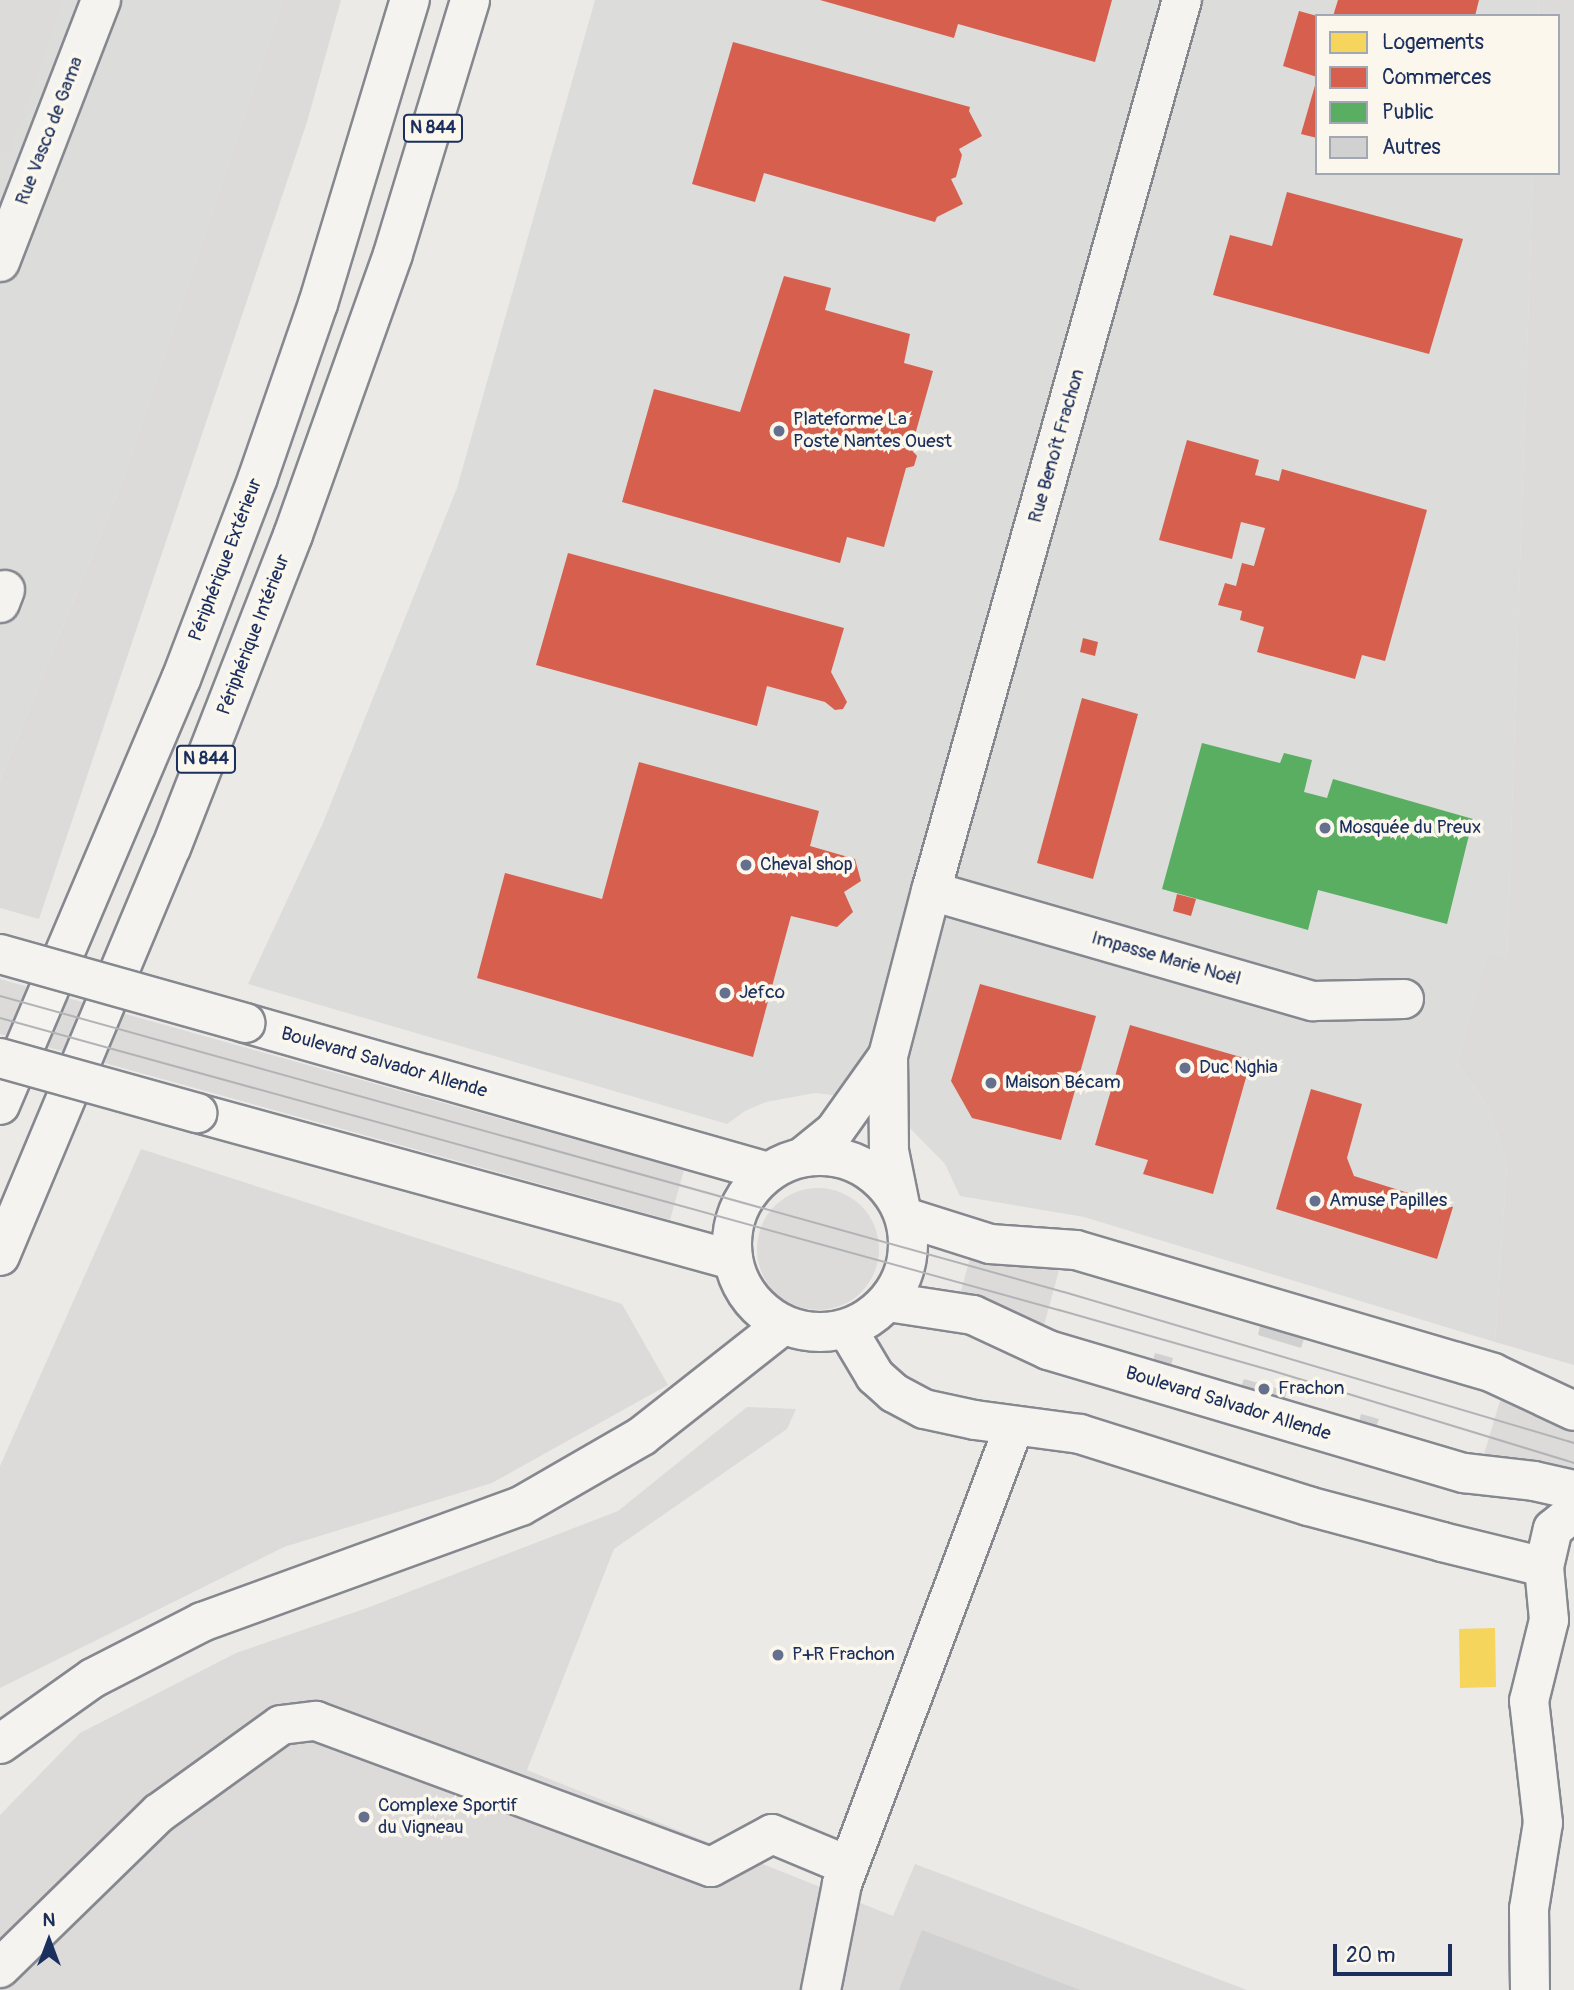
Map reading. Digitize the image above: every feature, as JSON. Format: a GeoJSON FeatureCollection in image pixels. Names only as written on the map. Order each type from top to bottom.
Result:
{"type":"FeatureCollection","features":[{"type":"Feature","properties":{"kind":"main road","name":"Rue Vasco de Gama"},"geometry":{"type":"LineString","coordinates":[[0,262],[101,0]]}},
{"type":"Feature","properties":{"kind":"main road"},"geometry":{"type":"LineString","coordinates":[[383,0],[394,54]]}},
{"type":"Feature","properties":{"kind":"main road","name":"Périphérique Extérieur"},"geometry":{"type":"LineString","coordinates":[[0,1105],[181,679],[258,477],[318,304],[410,0]]}},
{"type":"Feature","properties":{"kind":"main road","name":"Périphérique Intérieur"},"geometry":{"type":"LineString","coordinates":[[0,1256],[171,848],[293,535],[393,254],[470,0]]}},
{"type":"Feature","properties":{"kind":"main road","name":"Rue Benoît Frachon"},"geometry":{"type":"LineString","coordinates":[[888,1056],[931,891],[1182,0]]}},
{"type":"Feature","properties":{"kind":"main road","name":"Impasse Marie Noël"},"geometry":{"type":"LineString","coordinates":[[931,891],[1313,1001],[1404,999]]}},
{"type":"Feature","properties":{"kind":"main road","name":"Boulevard Salvador Allende"},"geometry":{"type":"LineString","coordinates":[[0,954],[768,1172]]}},
{"type":"Feature","properties":{"kind":"main road"},"geometry":{"type":"LineString","coordinates":[[888,1056],[888,1151],[909,1249],[906,1268],[888,1302],[868,1319],[847,1329],[824,1333],[783,1325],[749,1298],[733,1260],[734,1220],[741,1202],[768,1172],[804,1156],[834,1132],[888,1056]]}},
{"type":"Feature","properties":{"kind":"main road"},"geometry":{"type":"LineString","coordinates":[[0,1058],[733,1260]]}},
{"type":"Feature","properties":{"kind":"main road"},"geometry":{"type":"LineString","coordinates":[[804,1156],[830,1156],[858,1164],[883,1181],[902,1211],[990,1244],[1076,1250],[1493,1373],[1574,1411]]}},
{"type":"Feature","properties":{"kind":"main road","name":"Boulevard Salvador Allende"},"geometry":{"type":"LineString","coordinates":[[888,1302],[974,1315],[1048,1350],[1464,1473],[1534,1481],[1574,1490]]}},
{"type":"Feature","properties":{"kind":"main road"},"geometry":{"type":"LineString","coordinates":[[0,1744],[93,1678],[202,1622],[521,1506],[642,1436],[783,1325]]}},
{"type":"Feature","properties":{"kind":"main road"},"geometry":{"type":"LineString","coordinates":[[847,1329],[875,1376],[894,1393],[924,1409],[1013,1426],[1036,1426],[1080,1434],[1308,1506],[1544,1567]]}},
{"type":"Feature","properties":{"kind":"main road"},"geometry":{"type":"LineString","coordinates":[[821,1990],[842,1884],[1013,1426]]}},
{"type":"Feature","properties":{"kind":"main road"},"geometry":{"type":"LineString","coordinates":[[1530,1990],[1529,1909],[1543,1823],[1529,1701],[1549,1620],[1544,1567],[1553,1529],[1574,1512]]}},
{"type":"Feature","properties":{"kind":"main road"},"geometry":{"type":"LineString","coordinates":[[0,1968],[159,1813],[281,1725],[316,1721],[711,1867],[772,1834],[849,1866]]}},
{"type":"Feature","properties":{"kind":"shaded area"},"geometry":{"type":"Polygon","coordinates":[[[0,0],[282,0],[119,489],[0,780],[0,0]]]}},
{"type":"Feature","properties":{"kind":"shaded area"},"geometry":{"type":"Polygon","coordinates":[[[0,0],[63,0],[9,155],[0,151],[0,0]]]}},
{"type":"Feature","properties":{"kind":"shaded area"},"geometry":{"type":"Polygon","coordinates":[[[282,0],[341,0],[307,122],[39,919],[0,908],[0,780],[119,489],[282,0]]]}},
{"type":"Feature","properties":{"kind":"shaded area"},"geometry":{"type":"Polygon","coordinates":[[[595,0],[1539,0],[1538,14],[1315,14],[1315,175],[1533,175],[1507,961],[1488,954],[1457,1064],[1488,1106],[1507,1164],[1495,1342],[1084,1217],[960,1196],[945,1164],[904,1122],[840,1096],[815,1093],[766,1102],[745,1111],[727,1124],[248,984],[323,823],[457,488],[595,0]]]}},
{"type":"Feature","properties":{"kind":"shaded area"},"geometry":{"type":"Polygon","coordinates":[[[1539,0],[1574,0],[1574,1365],[1495,1342],[1507,1164],[1488,1106],[1457,1064],[1488,953],[1507,960],[1533,175],[1560,175],[1560,14],[1538,14],[1539,0]]]}},
{"type":"Feature","properties":{"kind":"shaded area"},"geometry":{"type":"Polygon","coordinates":[[[0,979],[684,1170],[670,1220],[0,1034],[0,979]]]}},
{"type":"Feature","properties":{"kind":"shaded area"},"geometry":{"type":"Polygon","coordinates":[[[141,1149],[622,1304],[668,1385],[492,1483],[284,1547],[0,1688],[0,1466],[141,1149]]]}},
{"type":"Feature","properties":{"kind":"shaded area"},"geometry":{"type":"Polygon","coordinates":[[[818,1188],[841,1193],[861,1206],[874,1226],[879,1249],[874,1272],[861,1292],[841,1305],[818,1310],[795,1305],[775,1292],[762,1272],[757,1249],[762,1226],[775,1206],[795,1193],[818,1188]]]}},
{"type":"Feature","properties":{"kind":"shaded area"},"geometry":{"type":"Polygon","coordinates":[[[972,1251],[1061,1263],[1041,1336],[959,1298],[972,1251]]]}},
{"type":"Feature","properties":{"kind":"shaded area"},"geometry":{"type":"Polygon","coordinates":[[[1502,1394],[1574,1426],[1574,1480],[1481,1464],[1502,1394]]]}},
{"type":"Feature","properties":{"kind":"shaded area","name":"Complexe Sportif du Vigneau"},"geometry":{"type":"Polygon","coordinates":[[[747,1407],[796,1409],[787,1429],[614,1549],[527,1770],[893,1916],[915,1864],[1247,1990],[0,1990],[0,1815],[80,1733],[236,1653],[367,1608],[618,1511],[747,1407]]]}},
{"type":"Feature","properties":{"kind":"building: Logements"},"geometry":{"type":"Polygon","coordinates":[[[1495,1628],[1496,1687],[1460,1688],[1459,1629],[1495,1628]]]}},
{"type":"Feature","properties":{"kind":"building: Commerces"},"geometry":{"type":"Polygon","coordinates":[[[820,0],[1112,0],[1095,62],[958,24],[954,38],[820,0]]]}},
{"type":"Feature","properties":{"kind":"building: Commerces"},"geometry":{"type":"Polygon","coordinates":[[[1338,0],[1479,0],[1476,14],[1334,14],[1338,0]]]}},
{"type":"Feature","properties":{"kind":"building: Commerces"},"geometry":{"type":"Polygon","coordinates":[[[1299,11],[1315,15],[1315,76],[1283,66],[1299,11]]]}},
{"type":"Feature","properties":{"kind":"building: Commerces"},"geometry":{"type":"Polygon","coordinates":[[[733,42],[970,107],[969,111],[982,136],[959,149],[962,155],[956,177],[951,179],[963,204],[937,217],[935,222],[764,173],[755,202],[692,184],[733,42]]]}},
{"type":"Feature","properties":{"kind":"building: Commerces"},"geometry":{"type":"Polygon","coordinates":[[[1315,85],[1315,138],[1301,134],[1315,85]]]}},
{"type":"Feature","properties":{"kind":"building: Commerces"},"geometry":{"type":"Polygon","coordinates":[[[1287,192],[1463,239],[1429,354],[1213,295],[1230,235],[1272,246],[1287,192]]]}},
{"type":"Feature","properties":{"kind":"building: Commerces","name":"Plateforme La Poste Nantes Ouest"},"geometry":{"type":"Polygon","coordinates":[[[784,276],[831,288],[825,310],[910,334],[904,363],[933,371],[911,449],[917,456],[914,466],[906,468],[884,547],[847,537],[840,563],[622,502],[654,389],[740,412],[784,276]]]}},
{"type":"Feature","properties":{"kind":"building: Commerces"},"geometry":{"type":"Polygon","coordinates":[[[1187,440],[1259,460],[1255,475],[1279,481],[1282,469],[1427,510],[1385,661],[1362,655],[1355,679],[1257,652],[1264,627],[1240,620],[1242,611],[1218,605],[1225,583],[1236,586],[1242,563],[1254,566],[1265,528],[1241,522],[1232,559],[1159,540],[1187,440]]]}},
{"type":"Feature","properties":{"kind":"building: Commerces"},"geometry":{"type":"Polygon","coordinates":[[[568,553],[844,628],[831,672],[847,702],[843,709],[835,710],[825,702],[767,686],[757,726],[536,665],[568,553]]]}},
{"type":"Feature","properties":{"kind":"building: Commerces"},"geometry":{"type":"Polygon","coordinates":[[[1083,638],[1098,642],[1095,656],[1080,652],[1083,638]]]}},
{"type":"Feature","properties":{"kind":"building: Commerces"},"geometry":{"type":"Polygon","coordinates":[[[1082,698],[1138,714],[1093,879],[1037,863],[1082,698]]]}},
{"type":"Feature","properties":{"kind":"building: Commerces"},"geometry":{"type":"Polygon","coordinates":[[[639,762],[819,811],[810,846],[855,859],[861,881],[844,892],[853,912],[837,927],[791,916],[753,1057],[477,978],[505,873],[602,899],[639,762]]]}},
{"type":"Feature","properties":{"kind":"building: Commerces"},"geometry":{"type":"Polygon","coordinates":[[[1177,894],[1196,899],[1191,916],[1173,911],[1177,894]]]}},
{"type":"Feature","properties":{"kind":"building: Commerces"},"geometry":{"type":"Polygon","coordinates":[[[980,984],[1096,1016],[1061,1140],[972,1118],[951,1081],[980,984]]]}},
{"type":"Feature","properties":{"kind":"building: Commerces"},"geometry":{"type":"Polygon","coordinates":[[[1130,1025],[1251,1060],[1213,1194],[1143,1174],[1148,1160],[1095,1145],[1130,1025]]]}},
{"type":"Feature","properties":{"kind":"building: Commerces"},"geometry":{"type":"Polygon","coordinates":[[[1311,1089],[1362,1104],[1347,1158],[1354,1176],[1453,1207],[1437,1259],[1276,1209],[1311,1089]]]}},
{"type":"Feature","properties":{"kind":"building: Public","name":"Mosquée du Preux"},"geometry":{"type":"Polygon","coordinates":[[[1202,743],[1280,763],[1284,753],[1312,760],[1304,792],[1327,798],[1333,779],[1473,819],[1447,924],[1318,890],[1308,930],[1162,889],[1202,743]]]}},
{"type":"Feature","properties":{"kind":"building: Autres","name":"Frachon"},"geometry":{"type":"Polygon","coordinates":[[[1260,1326],[1304,1339],[1301,1348],[1258,1335],[1260,1326]]]}},
{"type":"Feature","properties":{"kind":"building: Autres"},"geometry":{"type":"Polygon","coordinates":[[[1155,1353],[1173,1358],[1171,1366],[1153,1361],[1155,1353]]]}},
{"type":"Feature","properties":{"kind":"building: Autres","name":"Frachon"},"geometry":{"type":"Polygon","coordinates":[[[1244,1379],[1287,1391],[1284,1401],[1241,1387],[1244,1379]]]}},
{"type":"Feature","properties":{"kind":"building: Autres"},"geometry":{"type":"Polygon","coordinates":[[[1361,1414],[1379,1419],[1376,1427],[1359,1422],[1361,1414]]]}},
{"type":"Feature","properties":{"kind":"building: Autres"},"geometry":{"type":"Polygon","coordinates":[[[922,1930],[1007,1962],[1080,1990],[899,1990],[922,1930]]]}},
{"type":"Feature","properties":{"kind":"tram line"},"geometry":{"type":"LineString","coordinates":[[0,996],[1064,1292],[1574,1443]]}},
{"type":"Feature","properties":{"kind":"tram line"},"geometry":{"type":"LineString","coordinates":[[0,1018],[1059,1310],[1270,1370],[1574,1463]]}},
{"type":"Feature","properties":{"kind":"place","name":"Plateforme La Poste Nantes Ouest"},"geometry":{"type":"Point","coordinates":[779,431]}},
{"type":"Feature","properties":{"kind":"place","name":"Mosquée du Preux"},"geometry":{"type":"Point","coordinates":[1325,828]}},
{"type":"Feature","properties":{"kind":"place","name":"Cheval shop"},"geometry":{"type":"Point","coordinates":[746,865]}},
{"type":"Feature","properties":{"kind":"place","name":"Jefco"},"geometry":{"type":"Point","coordinates":[725,993]}},
{"type":"Feature","properties":{"kind":"place","name":"Duc Nghia"},"geometry":{"type":"Point","coordinates":[1185,1068]}},
{"type":"Feature","properties":{"kind":"place","name":"Maison Bécam"},"geometry":{"type":"Point","coordinates":[991,1083]}},
{"type":"Feature","properties":{"kind":"place","name":"Amuse Papilles"},"geometry":{"type":"Point","coordinates":[1315,1201]}},
{"type":"Feature","properties":{"kind":"place","name":"Frachon"},"geometry":{"type":"Point","coordinates":[1264,1389]}},
{"type":"Feature","properties":{"kind":"place","name":"P+R Frachon"},"geometry":{"type":"Point","coordinates":[778,1655]}},
{"type":"Feature","properties":{"kind":"place","name":"Complexe Sportif du Vigneau"},"geometry":{"type":"Point","coordinates":[364,1817]}}]}
